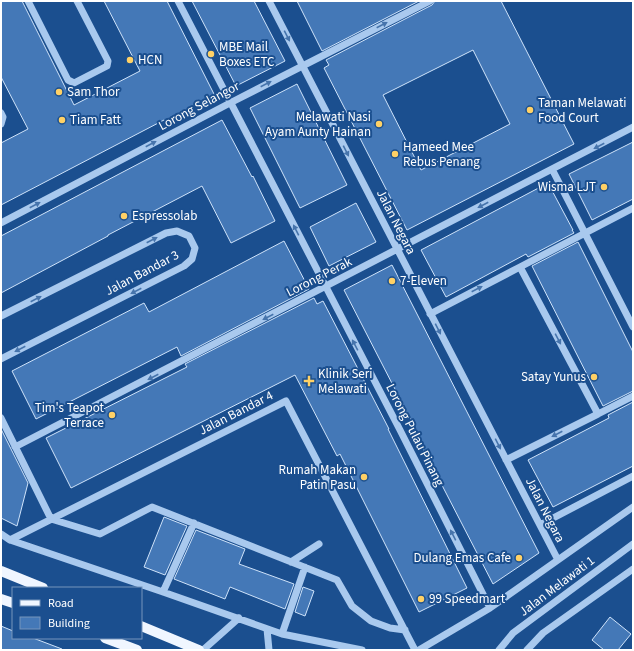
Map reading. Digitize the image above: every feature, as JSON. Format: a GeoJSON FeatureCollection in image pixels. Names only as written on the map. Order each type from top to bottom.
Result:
{"type":"FeatureCollection","features":[{"type":"Feature","properties":{"kind":"main road"},"geometry":{"type":"LineString","coordinates":[[1,571],[41,587]]}},
{"type":"Feature","properties":{"kind":"main road"},"geometry":{"type":"LineString","coordinates":[[1,599],[12,603]]}},
{"type":"Feature","properties":{"kind":"main road"},"geometry":{"type":"LineString","coordinates":[[142,626],[179,640],[200,650]]}},
{"type":"Feature","properties":{"kind":"main road"},"geometry":{"type":"LineString","coordinates":[[108,639],[135,650]]}},
{"type":"Feature","properties":{"kind":"main road"},"geometry":{"type":"LineString","coordinates":[[179,640],[187,650]]}},
{"type":"Feature","properties":{"kind":"street"},"geometry":{"type":"LineString","coordinates":[[28,1],[68,80],[74,83],[107,66],[108,61],[77,1]]}},
{"type":"Feature","properties":{"kind":"street","name":"Lorong Pulau Pinang"},"geometry":{"type":"LineString","coordinates":[[178,1],[490,608]]}},
{"type":"Feature","properties":{"kind":"street","name":"Jalan Negara"},"geometry":{"type":"LineString","coordinates":[[269,1],[558,560]]}},
{"type":"Feature","properties":{"kind":"street","name":"Lorong Selangor"},"geometry":{"type":"LineString","coordinates":[[1,223],[230,103],[430,1]]}},
{"type":"Feature","properties":{"kind":"street"},"geometry":{"type":"LineString","coordinates":[[1,113],[3,117],[1,124]]}},
{"type":"Feature","properties":{"kind":"street","name":"Lorong Perak"},"geometry":{"type":"LineString","coordinates":[[15,447],[633,127]]}},
{"type":"Feature","properties":{"kind":"street"},"geometry":{"type":"LineString","coordinates":[[552,169],[633,327]]}},
{"type":"Feature","properties":{"kind":"street"},"geometry":{"type":"LineString","coordinates":[[430,314],[584,232],[633,208]]}},
{"type":"Feature","properties":{"kind":"street","name":"Jalan Bandar 3"},"geometry":{"type":"LineString","coordinates":[[1,316],[166,233],[178,231],[189,236],[195,248],[192,260],[184,266],[1,359]]}},
{"type":"Feature","properties":{"kind":"street"},"geometry":{"type":"LineString","coordinates":[[520,267],[598,414]]}},
{"type":"Feature","properties":{"kind":"street"},"geometry":{"type":"LineString","coordinates":[[506,460],[633,396]]}},
{"type":"Feature","properties":{"kind":"street","name":"Jalan Bandar 4"},"geometry":{"type":"LineString","coordinates":[[10,540],[286,401],[415,650]]}},
{"type":"Feature","properties":{"kind":"street"},"geometry":{"type":"LineString","coordinates":[[1,418],[51,519],[100,534],[152,507],[337,580],[352,606],[371,621],[390,628],[405,630]]}},
{"type":"Feature","properties":{"kind":"street"},"geometry":{"type":"LineString","coordinates":[[540,525],[633,476]]}},
{"type":"Feature","properties":{"kind":"street"},"geometry":{"type":"LineString","coordinates":[[419,650],[490,608],[633,507]]}},
{"type":"Feature","properties":{"kind":"street"},"geometry":{"type":"LineString","coordinates":[[163,592],[194,523]]}},
{"type":"Feature","properties":{"kind":"street"},"geometry":{"type":"LineString","coordinates":[[1,534],[10,540],[282,634],[362,650]]}},
{"type":"Feature","properties":{"kind":"street"},"geometry":{"type":"LineString","coordinates":[[291,562],[319,544]]}},
{"type":"Feature","properties":{"kind":"street","name":"Jalan Melawati 1"},"geometry":{"type":"LineString","coordinates":[[499,650],[513,633],[633,544]]}},
{"type":"Feature","properties":{"kind":"street"},"geometry":{"type":"LineString","coordinates":[[282,634],[305,567]]}},
{"type":"Feature","properties":{"kind":"street"},"geometry":{"type":"LineString","coordinates":[[527,650],[543,633],[633,569]]}},
{"type":"Feature","properties":{"kind":"street"},"geometry":{"type":"LineString","coordinates":[[203,650],[238,618]]}},
{"type":"Feature","properties":{"kind":"street"},"geometry":{"type":"LineString","coordinates":[[267,629],[269,650]]}},
{"type":"Feature","properties":{"kind":"building"},"geometry":{"type":"Polygon","coordinates":[[[1,1],[22,1],[74,105],[140,71],[104,1],[167,1],[215,96],[165,121],[164,120],[1,205],[1,143],[28,129],[1,77],[1,1]]]}},
{"type":"Feature","properties":{"kind":"building"},"geometry":{"type":"Polygon","coordinates":[[[192,1],[254,1],[285,61],[236,86],[192,1]]]}},
{"type":"Feature","properties":{"kind":"building"},"geometry":{"type":"Polygon","coordinates":[[[297,1],[419,1],[322,51],[297,1]]]}},
{"type":"Feature","properties":{"kind":"building","name":"Taman Melawati Food Court"},"geometry":{"type":"Polygon","coordinates":[[[435,1],[501,1],[574,144],[407,230],[324,68],[329,65],[326,60],[432,5],[435,1]],[[473,50],[383,95],[421,170],[510,124],[473,50]]]}},
{"type":"Feature","properties":{"kind":"building"},"geometry":{"type":"Polygon","coordinates":[[[297,84],[347,185],[300,208],[250,108],[297,84]]]}},
{"type":"Feature","properties":{"kind":"building"},"geometry":{"type":"Polygon","coordinates":[[[222,120],[252,177],[253,176],[275,221],[231,243],[202,186],[1,293],[1,236],[222,120]]]}},
{"type":"Feature","properties":{"kind":"building","name":"Wisma LJT"},"geometry":{"type":"Polygon","coordinates":[[[633,142],[633,199],[592,220],[569,174],[633,142]]]}},
{"type":"Feature","properties":{"kind":"building"},"geometry":{"type":"Polygon","coordinates":[[[548,183],[574,233],[528,257],[526,254],[446,297],[421,250],[548,183]]]}},
{"type":"Feature","properties":{"kind":"building"},"geometry":{"type":"Polygon","coordinates":[[[356,203],[376,242],[329,266],[310,227],[356,203]]]}},
{"type":"Feature","properties":{"kind":"building"},"geometry":{"type":"Polygon","coordinates":[[[284,241],[309,289],[181,356],[177,347],[36,419],[12,371],[144,303],[149,312],[284,241]]]}},
{"type":"Feature","properties":{"kind":"building"},"geometry":{"type":"Polygon","coordinates":[[[578,242],[633,352],[633,391],[603,406],[532,266],[578,242]]]}},
{"type":"Feature","properties":{"kind":"building"},"geometry":{"type":"Polygon","coordinates":[[[392,265],[539,553],[493,584],[414,431],[416,430],[344,290],[392,265]]]}},
{"type":"Feature","properties":{"kind":"building"},"geometry":{"type":"Polygon","coordinates":[[[314,298],[317,304],[323,301],[389,429],[467,588],[419,612],[340,454],[337,456],[295,375],[71,488],[46,438],[187,367],[185,364],[314,298]]]}},
{"type":"Feature","properties":{"kind":"building"},"geometry":{"type":"Polygon","coordinates":[[[633,402],[633,466],[553,507],[528,460],[609,418],[608,415],[633,402]]]}},
{"type":"Feature","properties":{"kind":"building"},"geometry":{"type":"Polygon","coordinates":[[[1,429],[28,483],[17,526],[1,518],[1,429]]]}},
{"type":"Feature","properties":{"kind":"building"},"geometry":{"type":"Polygon","coordinates":[[[164,517],[187,526],[165,575],[144,567],[164,517]]]}},
{"type":"Feature","properties":{"kind":"building"},"geometry":{"type":"Polygon","coordinates":[[[196,530],[245,549],[239,564],[294,584],[285,609],[230,587],[225,599],[174,579],[196,530]]]}},
{"type":"Feature","properties":{"kind":"building"},"geometry":{"type":"Polygon","coordinates":[[[303,587],[314,591],[305,616],[295,612],[303,587]]]}},
{"type":"Feature","properties":{"kind":"building"},"geometry":{"type":"Polygon","coordinates":[[[610,617],[631,634],[618,650],[604,650],[592,640],[610,617]]]}},
{"type":"Feature","properties":{"kind":"building"},"geometry":{"type":"Polygon","coordinates":[[[1,626],[12,631],[12,639],[36,639],[62,649],[62,650],[1,650],[1,626]]]}},
{"type":"Feature","properties":{"kind":"place","name":"MBE Mail Boxes ETC"},"geometry":{"type":"Point","coordinates":[211,54]}},
{"type":"Feature","properties":{"kind":"place","name":"HCN"},"geometry":{"type":"Point","coordinates":[130,60]}},
{"type":"Feature","properties":{"kind":"place","name":"Sam Thor"},"geometry":{"type":"Point","coordinates":[59,92]}},
{"type":"Feature","properties":{"kind":"place","name":"Taman Melawati Food Court"},"geometry":{"type":"Point","coordinates":[530,110]}},
{"type":"Feature","properties":{"kind":"place","name":"Tiam Fatt"},"geometry":{"type":"Point","coordinates":[62,120]}},
{"type":"Feature","properties":{"kind":"place","name":"Melawati Nasi Ayam Aunty Hainan"},"geometry":{"type":"Point","coordinates":[379,124]}},
{"type":"Feature","properties":{"kind":"place","name":"Hameed Mee Rebus Penang"},"geometry":{"type":"Point","coordinates":[395,154]}},
{"type":"Feature","properties":{"kind":"place","name":"Wisma LJT"},"geometry":{"type":"Point","coordinates":[604,187]}},
{"type":"Feature","properties":{"kind":"place","name":"Espressolab"},"geometry":{"type":"Point","coordinates":[124,216]}},
{"type":"Feature","properties":{"kind":"place","name":"7-Eleven"},"geometry":{"type":"Point","coordinates":[392,281]}},
{"type":"Feature","properties":{"kind":"place","name":"Satay Yunus"},"geometry":{"type":"Point","coordinates":[594,377]}},
{"type":"Feature","properties":{"kind":"place","name":"Klinik Seri Melawati"},"geometry":{"type":"Point","coordinates":[309,381]}},
{"type":"Feature","properties":{"kind":"place","name":"Tim's Teapot Terrace"},"geometry":{"type":"Point","coordinates":[112,415]}},
{"type":"Feature","properties":{"kind":"place","name":"Rumah Makan Patin Pasu"},"geometry":{"type":"Point","coordinates":[364,477]}},
{"type":"Feature","properties":{"kind":"place","name":"Dulang Emas Cafe"},"geometry":{"type":"Point","coordinates":[519,558]}},
{"type":"Feature","properties":{"kind":"place","name":"99 Speedmart"},"geometry":{"type":"Point","coordinates":[421,599]}}]}
